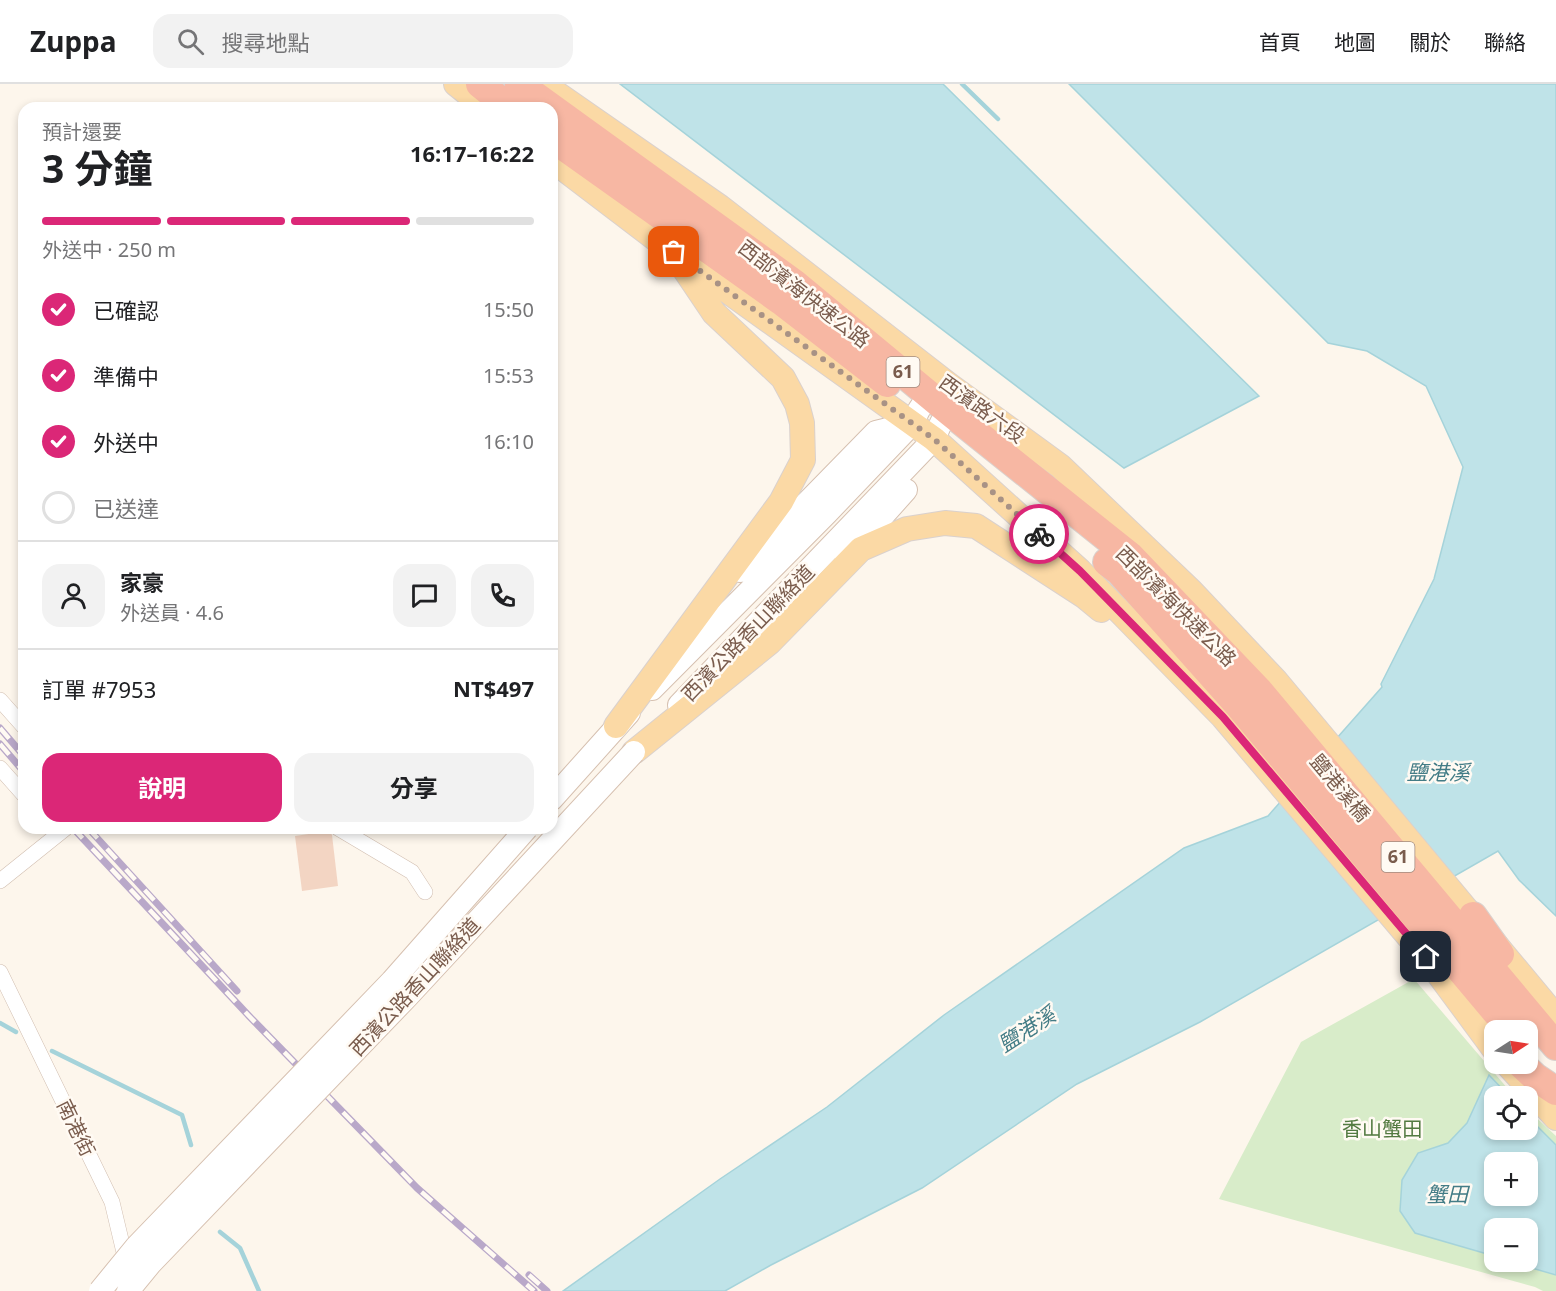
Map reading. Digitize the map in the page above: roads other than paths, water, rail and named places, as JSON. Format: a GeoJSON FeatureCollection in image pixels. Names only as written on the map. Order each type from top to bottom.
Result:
{"type":"FeatureCollection","features":[{"type":"Feature","properties":{"kind":"highway"},"geometry":{"type":"LineString","coordinates":[[480,84],[502,102]]}},
{"type":"Feature","properties":{"kind":"highway","name":"西部濱海快速公路"},"geometry":{"type":"LineString","coordinates":[[519,84],[544,102]]}},
{"type":"Feature","properties":{"kind":"highway","name":"西部濱海快速公路"},"geometry":{"type":"LineString","coordinates":[[558,112],[794,283],[934,412],[1119,571],[1249,699]]}},
{"type":"Feature","properties":{"kind":"highway","name":"西部濱海快速公路"},"geometry":{"type":"LineString","coordinates":[[558,142],[934,412]]}},
{"type":"Feature","properties":{"kind":"highway","name":"鹽港溪橋"},"geometry":{"type":"LineString","coordinates":[[1249,699],[1540,1026]]}},
{"type":"Feature","properties":{"kind":"highway"},"geometry":{"type":"LineString","coordinates":[[1473,916],[1540,1026]]}},
{"type":"Feature","properties":{"kind":"highway"},"geometry":{"type":"LineString","coordinates":[[1426,957],[1484,1024]]}},
{"type":"Feature","properties":{"kind":"highway","name":"61"},"geometry":{"type":"LineString","coordinates":[[1540,1026],[1556,1046]]}},
{"type":"Feature","properties":{"kind":"highway","name":"61"},"geometry":{"type":"LineString","coordinates":[[1540,1026],[1556,1082]]}},
{"type":"Feature","properties":{"kind":"highway"},"geometry":{"type":"LineString","coordinates":[[1532,1074],[1556,1091]]}},
{"type":"Feature","properties":{"kind":"main road"},"geometry":{"type":"LineString","coordinates":[[456,84],[478,102]]}},
{"type":"Feature","properties":{"kind":"main road","name":"西濱路六段"},"geometry":{"type":"LineString","coordinates":[[543,84],[720,207],[934,412],[1080,571],[1164,658],[1249,699]]}},
{"type":"Feature","properties":{"kind":"main road","name":"西濱路六段"},"geometry":{"type":"LineString","coordinates":[[558,165],[674,252],[934,412],[1060,466],[1191,591],[1249,699]]}},
{"type":"Feature","properties":{"kind":"main road"},"geometry":{"type":"LineString","coordinates":[[616,726],[781,502],[803,460],[802,423],[797,404],[783,378],[714,313],[674,252]]}},
{"type":"Feature","properties":{"kind":"main road"},"geometry":{"type":"LineString","coordinates":[[634,752],[768,643],[861,549],[907,529],[945,523],[976,526],[1084,596],[1164,658]]}},
{"type":"Feature","properties":{"kind":"main road","name":"鹽港溪橋"},"geometry":{"type":"LineString","coordinates":[[1249,699],[1473,916]]}},
{"type":"Feature","properties":{"kind":"main road","name":"61"},"geometry":{"type":"LineString","coordinates":[[1249,699],[1426,957],[1484,1035]]}},
{"type":"Feature","properties":{"kind":"main road"},"geometry":{"type":"LineString","coordinates":[[1516,1074],[1556,1118]]}},
{"type":"Feature","properties":{"kind":"street"},"geometry":{"type":"LineString","coordinates":[[695,616],[876,432],[934,412]]}},
{"type":"Feature","properties":{"kind":"street"},"geometry":{"type":"LineString","coordinates":[[768,643],[920,474],[934,412]]}},
{"type":"Feature","properties":{"kind":"street","name":"西濱公路香山聯絡道"},"geometry":{"type":"LineString","coordinates":[[558,792],[616,726],[827,513],[934,412]]}},
{"type":"Feature","properties":{"kind":"street","name":"西濱公路香山聯絡道"},"geometry":{"type":"LineString","coordinates":[[128,1291],[151,1263],[407,997],[634,752],[934,412]]}},
{"type":"Feature","properties":{"kind":"street"},"geometry":{"type":"LineString","coordinates":[[0,700],[18,720]]}},
{"type":"Feature","properties":{"kind":"street"},"geometry":{"type":"LineString","coordinates":[[0,768],[18,788]]}},
{"type":"Feature","properties":{"kind":"street"},"geometry":{"type":"LineString","coordinates":[[0,881],[55,834]]}},
{"type":"Feature","properties":{"kind":"street"},"geometry":{"type":"LineString","coordinates":[[348,834],[412,872],[426,892]]}},
{"type":"Feature","properties":{"kind":"street","name":"西濱公路香山聯絡道"},"geometry":{"type":"LineString","coordinates":[[100,1291],[136,1247],[392,981],[521,834]]}},
{"type":"Feature","properties":{"kind":"street","name":"南港街"},"geometry":{"type":"LineString","coordinates":[[0,972],[112,1202],[133,1291]]}},
{"type":"Feature","properties":{"kind":"water"},"geometry":{"type":"Polygon","coordinates":[[[620,84],[943,84],[1259,396],[1124,468],[620,84]]]}},
{"type":"Feature","properties":{"kind":"water","name":"鹽港溪"},"geometry":{"type":"Polygon","coordinates":[[[1069,84],[1556,84],[1556,916],[1519,880],[1498,851],[1200,1022],[1077,1084],[922,1188],[725,1291],[563,1291],[720,1179],[827,1107],[944,1015],[1184,848],[1268,816],[1382,687],[1381,684],[1434,579],[1463,467],[1426,386],[1367,351],[1328,343],[1069,84]]]}},
{"type":"Feature","properties":{"kind":"water","name":"蟹田"},"geometry":{"type":"Polygon","coordinates":[[[1489,1075],[1499,1086],[1484,1086],[1484,1140],[1538,1140],[1538,1127],[1556,1145],[1556,1275],[1538,1270],[1538,1218],[1484,1218],[1484,1253],[1415,1233],[1400,1211],[1402,1180],[1418,1153],[1448,1143],[1467,1123],[1489,1075]]]}},
{"type":"Feature","properties":{"kind":"waterway"},"geometry":{"type":"LineString","coordinates":[[962,84],[998,119]]}},
{"type":"Feature","properties":{"kind":"waterway"},"geometry":{"type":"LineString","coordinates":[[0,1023],[16,1032]]}},
{"type":"Feature","properties":{"kind":"waterway"},"geometry":{"type":"LineString","coordinates":[[52,1051],[182,1115],[191,1145]]}},
{"type":"Feature","properties":{"kind":"waterway"},"geometry":{"type":"LineString","coordinates":[[220,1232],[240,1248],[259,1291]]}},
{"type":"Feature","properties":{"kind":"railway"},"geometry":{"type":"LineString","coordinates":[[0,728],[18,749]]}},
{"type":"Feature","properties":{"kind":"railway"},"geometry":{"type":"LineString","coordinates":[[0,744],[18,765]]}},
{"type":"Feature","properties":{"kind":"railway"},"geometry":{"type":"LineString","coordinates":[[79,834],[249,1016],[417,1188],[534,1291]]}},
{"type":"Feature","properties":{"kind":"railway"},"geometry":{"type":"LineString","coordinates":[[93,834],[237,991]]}},
{"type":"Feature","properties":{"kind":"railway"},"geometry":{"type":"LineString","coordinates":[[529,1275],[547,1291]]}},
{"type":"Feature","properties":{"kind":"park label","name":"香山蟹田"},"geometry":{"type":"Point","coordinates":[1382,1129]}}]}
